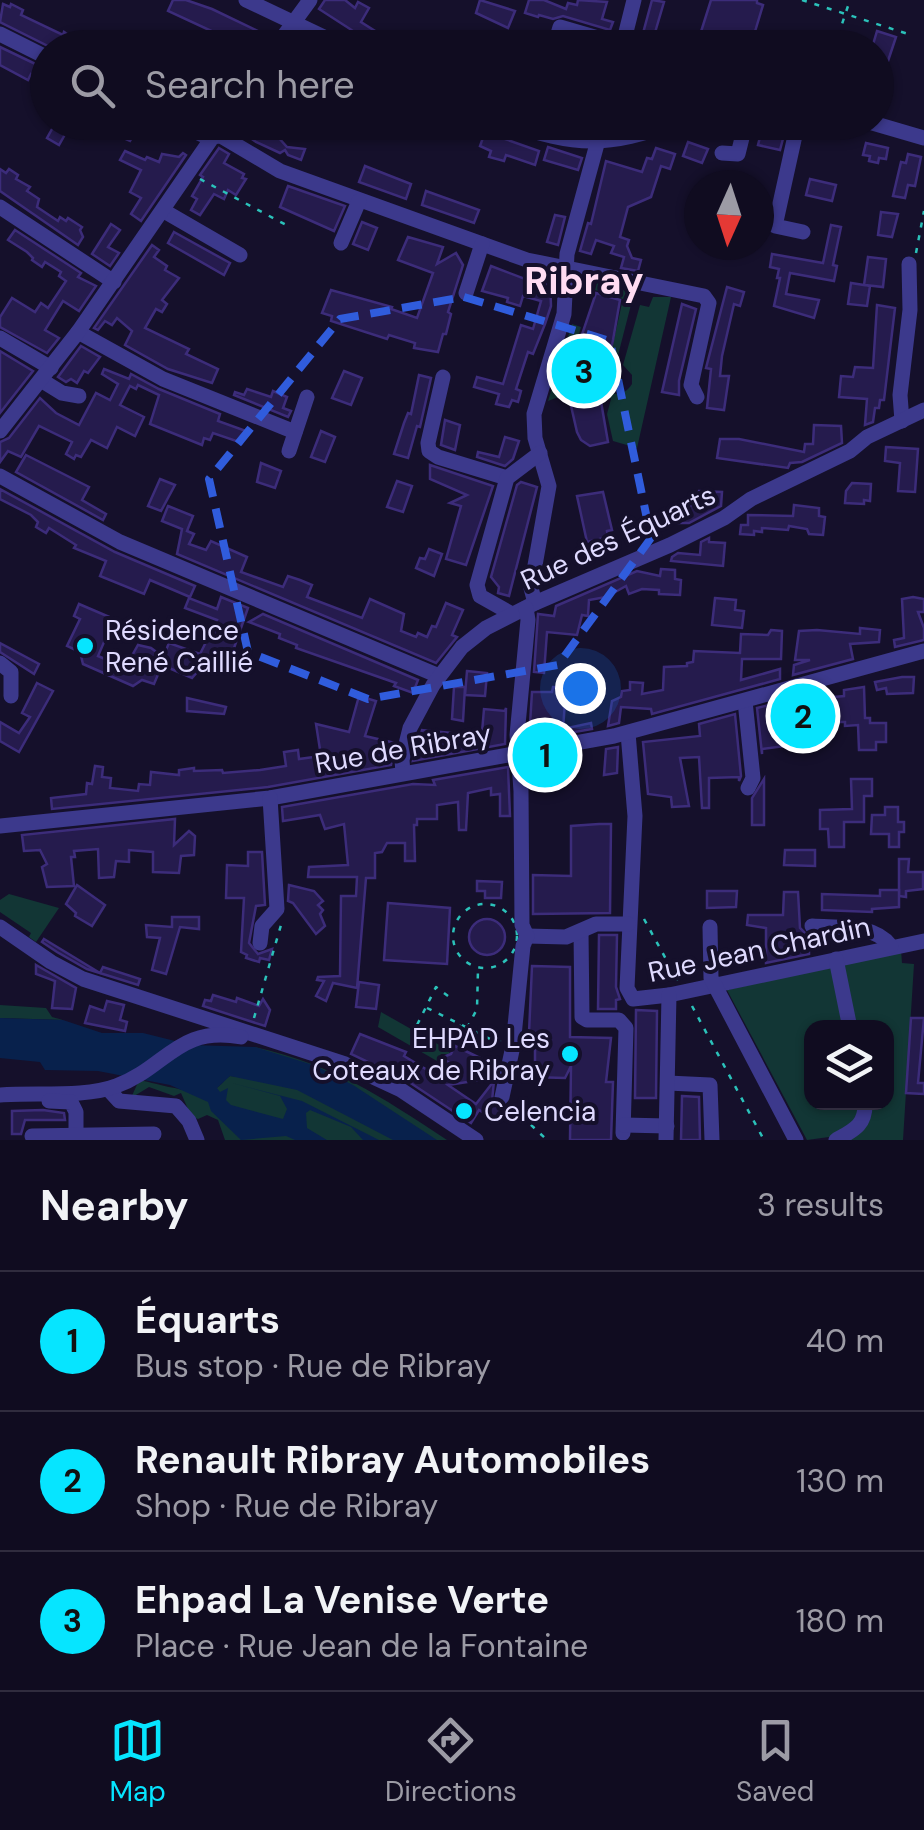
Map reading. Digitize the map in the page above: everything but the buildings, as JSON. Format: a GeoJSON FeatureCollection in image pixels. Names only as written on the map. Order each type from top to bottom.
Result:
{"type":"FeatureCollection","features":[{"type":"Feature","properties":{"kind":"street"},"geometry":{"type":"LineString","coordinates":[[246,0],[313,30]]}},
{"type":"Feature","properties":{"kind":"street"},"geometry":{"type":"LineString","coordinates":[[289,30],[310,0]]}},
{"type":"Feature","properties":{"kind":"street"},"geometry":{"type":"LineString","coordinates":[[626,30],[634,0]]}},
{"type":"Feature","properties":{"kind":"street"},"geometry":{"type":"LineString","coordinates":[[0,34],[30,49]]}},
{"type":"Feature","properties":{"kind":"street"},"geometry":{"type":"LineString","coordinates":[[894,129],[924,138]]}},
{"type":"Feature","properties":{"kind":"street"},"geometry":{"type":"LineString","coordinates":[[0,431],[78,332],[211,140]]}},
{"type":"Feature","properties":{"kind":"street"},"geometry":{"type":"LineString","coordinates":[[227,140],[268,166],[527,260],[707,298],[691,385],[697,397]]}},
{"type":"Feature","properties":{"kind":"street"},"geometry":{"type":"LineString","coordinates":[[577,140],[622,140]]}},
{"type":"Feature","properties":{"kind":"street"},"geometry":{"type":"LineString","coordinates":[[502,1096],[514,1040],[527,936],[522,913],[517,754],[528,620],[524,608],[532,588],[548,486],[533,430],[534,414],[564,314],[565,268],[599,140]]}},
{"type":"Feature","properties":{"kind":"street"},"geometry":{"type":"LineString","coordinates":[[722,153],[738,154],[742,140]]}},
{"type":"Feature","properties":{"kind":"street"},"geometry":{"type":"LineString","coordinates":[[794,140],[775,226],[802,232]]}},
{"type":"Feature","properties":{"kind":"street"},"geometry":{"type":"LineString","coordinates":[[341,244],[359,200]]}},
{"type":"Feature","properties":{"kind":"street"},"geometry":{"type":"LineString","coordinates":[[0,208],[114,282]]}},
{"type":"Feature","properties":{"kind":"street"},"geometry":{"type":"LineString","coordinates":[[164,211],[240,255]]}},
{"type":"Feature","properties":{"kind":"street"},"geometry":{"type":"LineString","coordinates":[[466,294],[482,244]]}},
{"type":"Feature","properties":{"kind":"street"},"geometry":{"type":"LineString","coordinates":[[902,420],[900,395],[910,310],[909,264]]}},
{"type":"Feature","properties":{"kind":"street"},"geometry":{"type":"LineString","coordinates":[[78,332],[163,378],[295,432]]}},
{"type":"Feature","properties":{"kind":"street"},"geometry":{"type":"LineString","coordinates":[[0,338],[46,374],[62,393],[80,396]]}},
{"type":"Feature","properties":{"kind":"street"},"geometry":{"type":"LineString","coordinates":[[444,377],[429,451],[507,478]]}},
{"type":"Feature","properties":{"kind":"street"},"geometry":{"type":"LineString","coordinates":[[289,451],[307,397]]}},
{"type":"Feature","properties":{"kind":"street","name":"Rue des Équarts"},"geometry":{"type":"LineString","coordinates":[[402,773],[410,728],[439,676],[469,640],[524,608],[724,518],[751,500],[850,451],[866,437],[924,410]]}},
{"type":"Feature","properties":{"kind":"street"},"geometry":{"type":"LineString","coordinates":[[524,608],[480,596],[476,585],[507,478],[540,453]]}},
{"type":"Feature","properties":{"kind":"street"},"geometry":{"type":"LineString","coordinates":[[0,476],[120,542],[439,676]]}},
{"type":"Feature","properties":{"kind":"street","name":"Rue de Ribray"},"geometry":{"type":"LineString","coordinates":[[0,826],[270,798],[628,733],[924,651]]}},
{"type":"Feature","properties":{"kind":"street"},"geometry":{"type":"LineString","coordinates":[[0,663],[11,672],[11,696]]}},
{"type":"Feature","properties":{"kind":"street"},"geometry":{"type":"LineString","coordinates":[[744,701],[753,778],[748,788]]}},
{"type":"Feature","properties":{"kind":"street","name":"Rue Jean Chardin"},"geometry":{"type":"LineString","coordinates":[[628,733],[635,816],[629,996],[642,1000],[924,941]]}},
{"type":"Feature","properties":{"kind":"street"},"geometry":{"type":"LineString","coordinates":[[260,944],[262,926],[276,909],[270,798]]}},
{"type":"Feature","properties":{"kind":"street"},"geometry":{"type":"LineString","coordinates":[[527,936],[566,937],[629,916]]}},
{"type":"Feature","properties":{"kind":"street"},"geometry":{"type":"LineString","coordinates":[[812,926],[868,930],[882,936],[891,946]]}},
{"type":"Feature","properties":{"kind":"street"},"geometry":{"type":"LineString","coordinates":[[0,927],[84,979],[330,1059],[385,1081],[476,1140]]}},
{"type":"Feature","properties":{"kind":"street"},"geometry":{"type":"LineString","coordinates":[[710,927],[714,984],[796,1140]]}},
{"type":"Feature","properties":{"kind":"street"},"geometry":{"type":"LineString","coordinates":[[581,932],[582,1017],[619,1020],[626,1028],[624,1129],[666,1133],[677,993]]}},
{"type":"Feature","properties":{"kind":"street"},"geometry":{"type":"LineString","coordinates":[[836,959],[848,1020]]}},
{"type":"Feature","properties":{"kind":"street"},"geometry":{"type":"LineString","coordinates":[[113,1095],[125,1082],[198,1037],[218,1034],[243,1038],[250,1034]]}},
{"type":"Feature","properties":{"kind":"street"},"geometry":{"type":"LineString","coordinates":[[668,1083],[710,1085],[712,1140]]}},
{"type":"Feature","properties":{"kind":"street"},"geometry":{"type":"LineString","coordinates":[[33,1092],[47,1101],[71,1102],[76,1112],[76,1135]]}},
{"type":"Feature","properties":{"kind":"street"},"geometry":{"type":"LineString","coordinates":[[0,1095],[113,1095],[176,1106],[189,1120],[197,1140]]}},
{"type":"Feature","properties":{"kind":"street"},"geometry":{"type":"LineString","coordinates":[[113,1095],[120,1135]]}},
{"type":"Feature","properties":{"kind":"street"},"geometry":{"type":"LineString","coordinates":[[836,1140],[860,1125],[865,1110]]}},
{"type":"Feature","properties":{"kind":"street"},"geometry":{"type":"LineString","coordinates":[[32,1136],[154,1134]]}},
{"type":"Feature","properties":{"kind":"path"},"geometry":{"type":"LineString","coordinates":[[802,0],[908,34]]}},
{"type":"Feature","properties":{"kind":"path"},"geometry":{"type":"LineString","coordinates":[[840,30],[850,0]]}},
{"type":"Feature","properties":{"kind":"path"},"geometry":{"type":"LineString","coordinates":[[190,173],[288,226]]}},
{"type":"Feature","properties":{"kind":"path"},"geometry":{"type":"LineString","coordinates":[[909,264],[918,251],[924,211]]}},
{"type":"Feature","properties":{"kind":"path"},"geometry":{"type":"LineString","coordinates":[[490,905],[512,919],[516,944],[502,964],[478,968],[458,954],[454,930],[468,909],[490,905]]}},
{"type":"Feature","properties":{"kind":"path"},"geometry":{"type":"LineString","coordinates":[[250,1034],[281,925],[276,909]]}},
{"type":"Feature","properties":{"kind":"path"},"geometry":{"type":"LineString","coordinates":[[629,916],[647,922],[677,993],[764,1140]]}},
{"type":"Feature","properties":{"kind":"path"},"geometry":{"type":"LineString","coordinates":[[468,1028],[477,1009],[478,968]]}},
{"type":"Feature","properties":{"kind":"path"},"geometry":{"type":"LineString","coordinates":[[448,996],[436,988],[416,1027],[449,1046],[460,1025]]}},
{"type":"Feature","properties":{"kind":"path"},"geometry":{"type":"LineString","coordinates":[[426,1007],[494,1041],[514,1040]]}},
{"type":"Feature","properties":{"kind":"path"},"geometry":{"type":"LineString","coordinates":[[502,1096],[548,1140]]}},
{"type":"Feature","properties":{"kind":"highlighted area"},"geometry":{"type":"Polygon","coordinates":[[[464,297],[610,341],[651,538],[558,665],[368,699],[248,652],[209,479],[340,319],[464,297]]]}},
{"type":"Feature","properties":{"kind":"green space"},"geometry":{"type":"Polygon","coordinates":[[[597,283],[634,293],[616,363],[608,366],[623,299],[595,290],[597,283]]]}},
{"type":"Feature","properties":{"kind":"green space"},"geometry":{"type":"Polygon","coordinates":[[[653,297],[671,297],[637,448],[613,441],[607,414],[611,399],[604,390],[620,394],[632,384],[632,375],[623,365],[640,305],[649,307],[653,297]]]}},
{"type":"Feature","properties":{"kind":"green space"},"geometry":{"type":"Polygon","coordinates":[[[572,324],[581,327],[561,396],[548,401],[572,324]]]}},
{"type":"Feature","properties":{"kind":"green space"},"geometry":{"type":"Polygon","coordinates":[[[9,894],[59,908],[36,942],[29,937],[31,933],[0,912],[0,900],[9,894]]]}},
{"type":"Feature","properties":{"kind":"green space"},"geometry":{"type":"Polygon","coordinates":[[[901,950],[902,963],[914,964],[903,1140],[807,1140],[727,990],[901,950]]]}},
{"type":"Feature","properties":{"kind":"green space"},"geometry":{"type":"Polygon","coordinates":[[[0,1005],[46,1008],[52,1017],[63,1020],[0,1018],[0,1005]]]}},
{"type":"Feature","properties":{"kind":"green space"},"geometry":{"type":"Polygon","coordinates":[[[381,1012],[450,1051],[449,1054],[441,1054],[437,1061],[378,1027],[381,1012]]]}},
{"type":"Feature","properties":{"kind":"green space"},"geometry":{"type":"Polygon","coordinates":[[[255,1047],[334,1073],[447,1140],[225,1140],[218,1120],[207,1115],[198,1119],[191,1116],[181,1093],[174,1096],[149,1087],[131,1098],[139,1080],[180,1089],[211,1090],[230,1076],[241,1077],[255,1047]]]}},
{"type":"Feature","properties":{"kind":"water"},"geometry":{"type":"Polygon","coordinates":[[[0,1018],[63,1020],[102,1033],[143,1033],[191,1045],[255,1047],[316,1066],[353,1085],[437,1140],[393,1140],[297,1090],[230,1076],[217,1088],[220,1092],[228,1088],[226,1100],[231,1105],[283,1119],[287,1109],[280,1096],[232,1083],[302,1101],[379,1140],[363,1140],[351,1127],[310,1110],[306,1113],[307,1128],[327,1140],[295,1140],[286,1136],[241,1140],[211,1111],[208,1102],[170,1085],[98,1071],[45,1070],[40,1062],[0,1058],[0,1018]]]}},
{"type":"Feature","properties":{"kind":"place","name":"Ehpad La Venise Verte"},"geometry":{"type":"Point","coordinates":[584,371]}},
{"type":"Feature","properties":{"kind":"place","name":"Résidence René Caillié"},"geometry":{"type":"Point","coordinates":[85,646]}},
{"type":"Feature","properties":{"kind":"place","name":"Renault Ribray Automobiles"},"geometry":{"type":"Point","coordinates":[803,716]}},
{"type":"Feature","properties":{"kind":"place","name":"Équarts"},"geometry":{"type":"Point","coordinates":[545,755]}},
{"type":"Feature","properties":{"kind":"place","name":"EHPAD Les Coteaux de Ribray"},"geometry":{"type":"Point","coordinates":[570,1054]}},
{"type":"Feature","properties":{"kind":"place","name":"Celencia"},"geometry":{"type":"Point","coordinates":[464,1111]}},
{"type":"Feature","properties":{"kind":"district","name":"Ribray"},"geometry":{"type":"Point","coordinates":[584,281]}}]}
